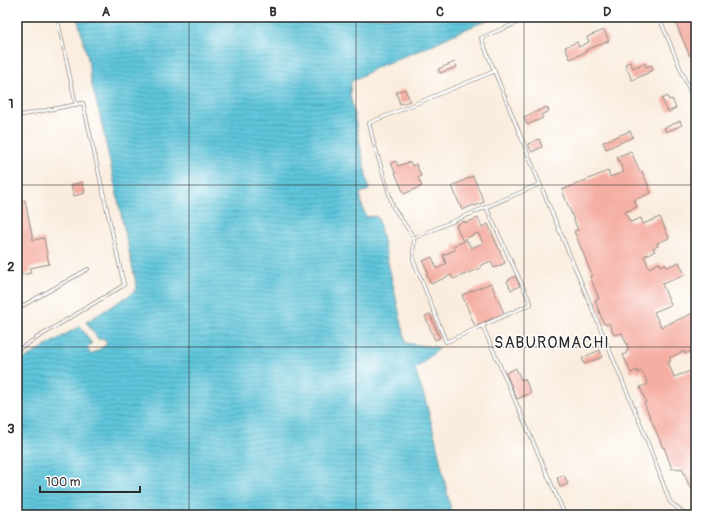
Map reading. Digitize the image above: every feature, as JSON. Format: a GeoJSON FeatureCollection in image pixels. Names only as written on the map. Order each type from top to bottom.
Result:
{"type":"FeatureCollection","features":[{"type":"Feature","properties":{"kind":"lane"},"geometry":{"type":"LineString","coordinates":[[57,17],[76,105]]}},
{"type":"Feature","properties":{"kind":"lane"},"geometry":{"type":"LineString","coordinates":[[531,17],[481,38],[530,156],[540,184],[643,430],[670,502],[686,515]]}},
{"type":"Feature","properties":{"kind":"lane"},"geometry":{"type":"LineString","coordinates":[[659,17],[696,106]]}},
{"type":"Feature","properties":{"kind":"lane"},"geometry":{"type":"LineString","coordinates":[[486,207],[530,304],[446,342],[413,259],[414,238],[393,207],[369,123],[495,71]]}},
{"type":"Feature","properties":{"kind":"lane"},"geometry":{"type":"LineString","coordinates":[[17,116],[83,103],[124,284],[17,350]]}},
{"type":"Feature","properties":{"kind":"lane"},"geometry":{"type":"LineString","coordinates":[[414,238],[540,184]]}},
{"type":"Feature","properties":{"kind":"lane"},"geometry":{"type":"LineString","coordinates":[[17,309],[88,269]]}},
{"type":"Feature","properties":{"kind":"lane"},"geometry":{"type":"LineString","coordinates":[[483,326],[565,515]]}},
{"type":"Feature","properties":{"kind":"water"},"geometry":{"type":"Polygon","coordinates":[[[77,17],[495,17],[425,48],[377,67],[351,82],[350,94],[369,190],[360,193],[362,206],[366,217],[375,216],[378,218],[406,343],[440,348],[415,369],[435,437],[452,515],[17,515],[17,363],[80,326],[92,344],[87,348],[91,355],[107,344],[103,338],[99,340],[86,322],[130,295],[137,288],[100,116],[91,82],[88,59],[77,17]]]}},
{"type":"Feature","properties":{"kind":"building"},"geometry":{"type":"Polygon","coordinates":[[[673,17],[692,17],[696,25],[696,53],[690,56],[673,17]]]}},
{"type":"Feature","properties":{"kind":"building"},"geometry":{"type":"Polygon","coordinates":[[[604,30],[609,41],[586,50],[586,52],[570,59],[565,47],[577,42],[579,47],[589,42],[587,37],[604,30]]]}},
{"type":"Feature","properties":{"kind":"building"},"geometry":{"type":"Polygon","coordinates":[[[455,62],[457,67],[440,73],[438,69],[455,62]]]}},
{"type":"Feature","properties":{"kind":"building"},"geometry":{"type":"Polygon","coordinates":[[[630,62],[633,68],[644,63],[646,67],[651,65],[653,70],[632,80],[625,64],[630,62]]]}},
{"type":"Feature","properties":{"kind":"building"},"geometry":{"type":"Polygon","coordinates":[[[405,89],[410,101],[400,104],[396,92],[405,89]]]}},
{"type":"Feature","properties":{"kind":"building"},"geometry":{"type":"Polygon","coordinates":[[[667,96],[669,100],[672,99],[676,108],[668,112],[662,99],[667,96]]]}},
{"type":"Feature","properties":{"kind":"building"},"geometry":{"type":"Polygon","coordinates":[[[547,107],[549,111],[541,115],[543,118],[527,125],[524,117],[547,107]]]}},
{"type":"Feature","properties":{"kind":"building"},"geometry":{"type":"Polygon","coordinates":[[[680,121],[682,125],[666,132],[664,128],[680,121]]]}},
{"type":"Feature","properties":{"kind":"building"},"geometry":{"type":"Polygon","coordinates":[[[630,131],[633,137],[606,149],[603,142],[630,131]]]}},
{"type":"Feature","properties":{"kind":"building"},"geometry":{"type":"Polygon","coordinates":[[[539,139],[542,147],[532,152],[528,144],[539,139]]]}},
{"type":"Feature","properties":{"kind":"building"},"geometry":{"type":"Polygon","coordinates":[[[631,151],[640,172],[642,171],[651,193],[634,200],[637,207],[625,212],[630,222],[641,218],[643,224],[660,217],[669,238],[657,243],[658,246],[653,248],[655,251],[644,256],[649,268],[660,263],[661,266],[665,264],[667,267],[679,262],[685,275],[662,284],[671,305],[654,312],[661,327],[696,312],[696,353],[689,352],[685,354],[684,351],[669,358],[671,361],[668,362],[674,377],[696,369],[696,485],[690,488],[682,468],[672,469],[664,447],[663,448],[644,403],[646,402],[640,387],[648,384],[642,371],[638,373],[637,370],[631,373],[623,355],[629,350],[622,333],[614,335],[609,323],[606,325],[605,323],[604,324],[595,300],[599,299],[590,276],[592,275],[574,231],[578,230],[562,190],[608,171],[610,177],[624,172],[617,157],[631,151]]]}},
{"type":"Feature","properties":{"kind":"building"},"geometry":{"type":"Polygon","coordinates":[[[396,161],[398,166],[410,162],[412,166],[416,164],[421,176],[418,178],[422,186],[404,194],[391,163],[396,161]]]}},
{"type":"Feature","properties":{"kind":"building"},"geometry":{"type":"Polygon","coordinates":[[[473,176],[484,202],[462,210],[452,186],[473,176]]]}},
{"type":"Feature","properties":{"kind":"building"},"geometry":{"type":"Polygon","coordinates":[[[82,182],[85,193],[74,196],[71,185],[82,182]]]}},
{"type":"Feature","properties":{"kind":"building"},"geometry":{"type":"Polygon","coordinates":[[[25,200],[33,240],[44,238],[49,264],[30,268],[31,273],[20,275],[17,260],[17,202],[25,200]]]}},
{"type":"Feature","properties":{"kind":"building"},"geometry":{"type":"Polygon","coordinates":[[[478,218],[482,227],[488,224],[505,263],[494,268],[491,261],[480,266],[481,268],[453,279],[451,275],[431,284],[426,274],[428,273],[423,261],[432,257],[437,269],[446,264],[443,255],[455,250],[453,246],[467,240],[471,248],[483,243],[478,233],[462,240],[456,225],[478,218]]]}},
{"type":"Feature","properties":{"kind":"building"},"geometry":{"type":"Polygon","coordinates":[[[515,276],[520,286],[511,290],[507,281],[515,276]]]}},
{"type":"Feature","properties":{"kind":"building"},"geometry":{"type":"Polygon","coordinates":[[[491,283],[504,313],[475,326],[462,295],[491,283]]]}},
{"type":"Feature","properties":{"kind":"building"},"geometry":{"type":"Polygon","coordinates":[[[430,314],[440,338],[435,340],[425,316],[430,314]]]}},
{"type":"Feature","properties":{"kind":"building"},"geometry":{"type":"Polygon","coordinates":[[[600,350],[602,357],[584,364],[582,358],[600,350]]]}},
{"type":"Feature","properties":{"kind":"building"},"geometry":{"type":"Polygon","coordinates":[[[516,368],[521,380],[525,379],[531,393],[517,399],[506,373],[516,368]]]}},
{"type":"Feature","properties":{"kind":"building"},"geometry":{"type":"Polygon","coordinates":[[[564,475],[568,484],[560,487],[557,478],[564,475]]]}},
{"type":"Feature","properties":{"kind":"district","name":"SABUROMACHI"},"geometry":{"type":"Point","coordinates":[552,343]}}]}
